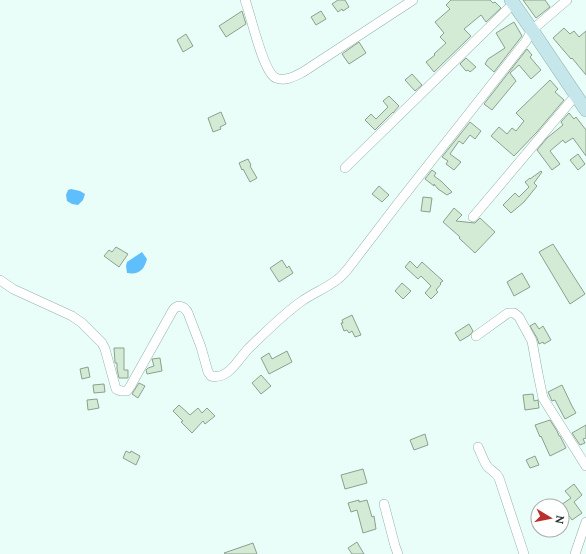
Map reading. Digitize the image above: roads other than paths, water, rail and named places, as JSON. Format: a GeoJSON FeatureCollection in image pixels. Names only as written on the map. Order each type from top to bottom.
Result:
{"type":"FeatureCollection","features":[{"type":"Feature","properties":{"kind":"main road"},"geometry":{"type":"LineString","coordinates":[[512,2],[586,110]]}},
{"type":"Feature","properties":{"kind":"street"},"geometry":{"type":"LineString","coordinates":[[245,0],[265,63],[272,75],[284,79],[291,78],[303,72],[413,0]]}},
{"type":"Feature","properties":{"kind":"street"},"geometry":{"type":"LineString","coordinates":[[0,280],[13,289],[72,316],[82,323],[102,343],[108,358],[116,389],[127,391],[132,385],[174,308],[177,306],[186,309],[188,313],[201,347],[208,372],[211,376],[222,376],[230,370],[243,354],[284,315],[302,301],[338,279],[347,270],[398,202],[526,41],[532,30],[566,0]]}},
{"type":"Feature","properties":{"kind":"street"},"geometry":{"type":"LineString","coordinates":[[345,168],[512,2]]}},
{"type":"Feature","properties":{"kind":"street"},"geometry":{"type":"LineString","coordinates":[[473,217],[576,95]]}},
{"type":"Feature","properties":{"kind":"street"},"geometry":{"type":"LineString","coordinates":[[476,336],[508,313],[514,313],[519,317],[532,341],[543,398],[586,466]]}},
{"type":"Feature","properties":{"kind":"street"},"geometry":{"type":"LineString","coordinates":[[478,447],[487,466],[496,472],[499,478],[524,554]]}},
{"type":"Feature","properties":{"kind":"street"},"geometry":{"type":"LineString","coordinates":[[384,504],[398,554]]}},
{"type":"Feature","properties":{"kind":"street"},"geometry":{"type":"LineString","coordinates":[[575,554],[586,522]]}},
{"type":"Feature","properties":{"kind":"water"},"geometry":{"type":"Polygon","coordinates":[[[71,189],[85,194],[83,200],[78,205],[67,201],[66,195],[68,190],[71,189]]]}},
{"type":"Feature","properties":{"kind":"water"},"geometry":{"type":"Polygon","coordinates":[[[142,252],[147,259],[143,269],[135,273],[127,273],[127,262],[142,252]]]}}]}
